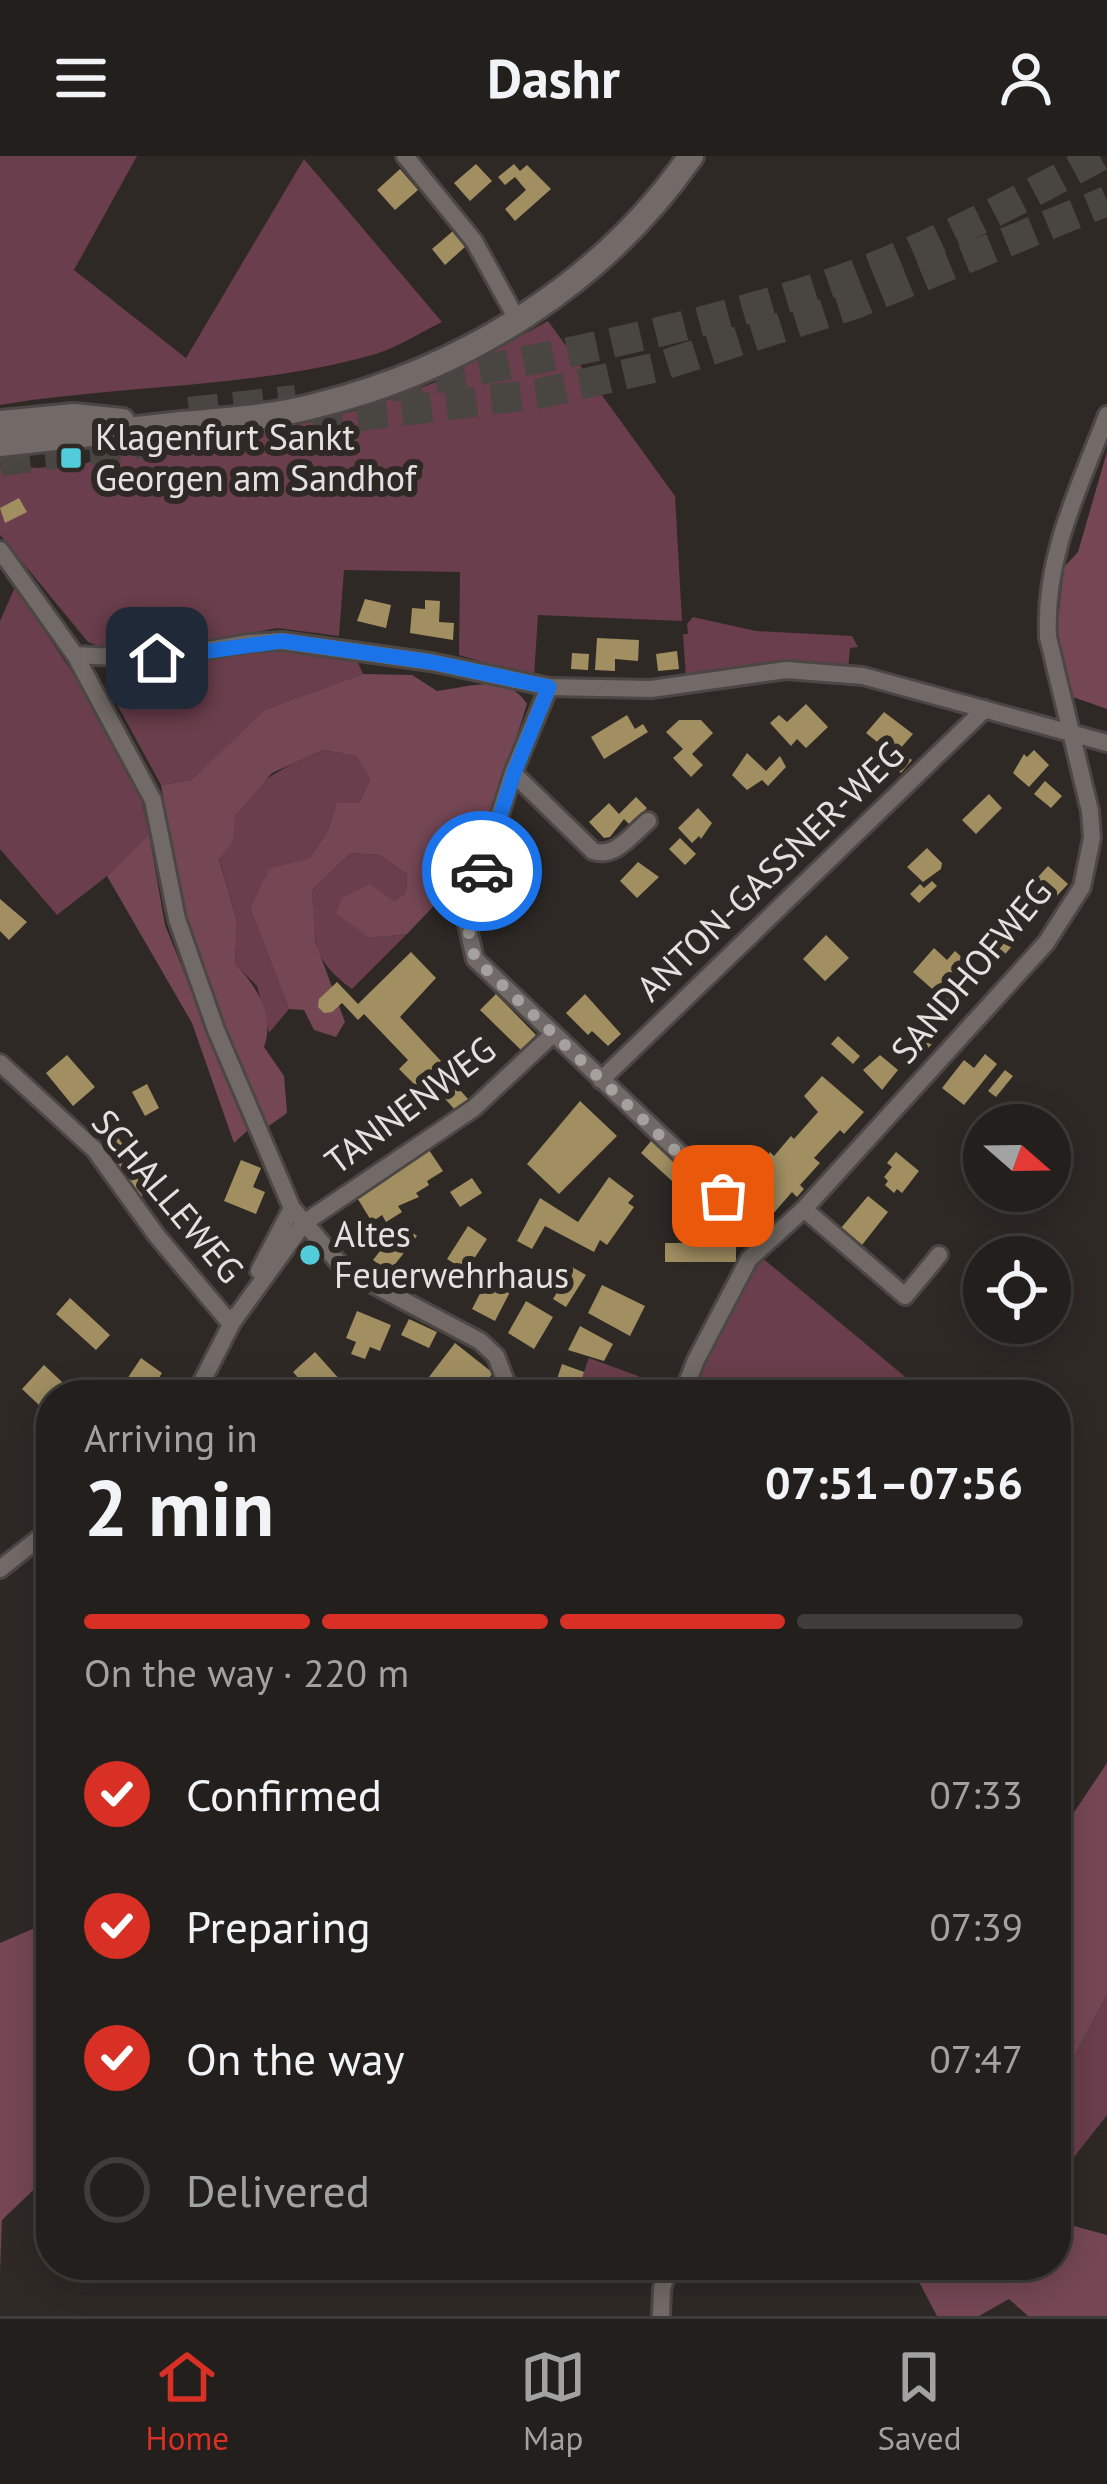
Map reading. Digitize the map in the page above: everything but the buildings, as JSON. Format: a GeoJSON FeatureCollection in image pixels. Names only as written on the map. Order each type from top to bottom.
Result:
{"type":"FeatureCollection","features":[{"type":"Feature","properties":{"kind":"main road"},"geometry":{"type":"LineString","coordinates":[[0,444],[315,406],[449,361],[518,321],[608,253],[667,190],[691,156]]}},
{"type":"Feature","properties":{"kind":"main road"},"geometry":{"type":"LineString","coordinates":[[0,423],[74,416],[154,428]]}},
{"type":"Feature","properties":{"kind":"street"},"geometry":{"type":"LineString","coordinates":[[405,156],[474,241],[518,321]]}},
{"type":"Feature","properties":{"kind":"street","name":"SANDHOFWEG"},"geometry":{"type":"LineString","coordinates":[[688,1380],[749,1259],[804,1209],[1046,943],[1082,887],[1092,838],[1090,811],[1048,637],[1049,578],[1107,415]]}},
{"type":"Feature","properties":{"kind":"street"},"geometry":{"type":"LineString","coordinates":[[0,550],[75,655],[153,800],[177,919],[215,1030],[298,1216],[344,1269],[480,1341],[496,1356],[505,1380]]}},
{"type":"Feature","properties":{"kind":"street"},"geometry":{"type":"LineString","coordinates":[[75,655],[144,659],[282,641],[431,662],[549,687],[651,689],[751,673],[824,671],[862,676],[1107,743]]}},
{"type":"Feature","properties":{"kind":"street"},"geometry":{"type":"LineString","coordinates":[[549,687],[514,773],[466,920],[470,948],[475,959],[552,1035],[769,1238]]}},
{"type":"Feature","properties":{"kind":"street","name":"ANTON-GASSNER-WEG"},"geometry":{"type":"LineString","coordinates":[[601,1080],[986,709]]}},
{"type":"Feature","properties":{"kind":"street"},"geometry":{"type":"LineString","coordinates":[[514,773],[602,855],[611,853],[648,821]]}},
{"type":"Feature","properties":{"kind":"street","name":"TANNENWEG"},"geometry":{"type":"LineString","coordinates":[[203,1380],[231,1324],[298,1216],[324,1213],[348,1189],[473,1108],[552,1035]]}},
{"type":"Feature","properties":{"kind":"street","name":"SCHALLEWEG"},"geometry":{"type":"LineString","coordinates":[[0,1063],[95,1150],[157,1236],[231,1324]]}},
{"type":"Feature","properties":{"kind":"street"},"geometry":{"type":"LineString","coordinates":[[804,1209],[905,1296],[939,1255]]}},
{"type":"Feature","properties":{"kind":"street"},"geometry":{"type":"LineString","coordinates":[[0,1569],[36,1541]]}},
{"type":"Feature","properties":{"kind":"street"},"geometry":{"type":"LineString","coordinates":[[661,2316],[665,2280]]}},
{"type":"Feature","properties":{"kind":"shaded area"},"geometry":{"type":"Polygon","coordinates":[[[0,156],[137,156],[74,270],[186,358],[304,159],[442,322],[384,351],[283,374],[0,405],[0,156]]]}},
{"type":"Feature","properties":{"kind":"shaded area"},"geometry":{"type":"Polygon","coordinates":[[[548,321],[675,496],[682,621],[538,615],[534,677],[459,655],[460,572],[344,570],[339,636],[277,628],[143,654],[113,652],[88,642],[0,535],[0,465],[38,468],[87,463],[114,451],[274,429],[363,409],[436,382],[548,321]]]}},
{"type":"Feature","properties":{"kind":"shaded area"},"geometry":{"type":"Polygon","coordinates":[[[1107,452],[1107,709],[1070,696],[1057,629],[1064,567],[1078,552],[1107,452]]]}},
{"type":"Feature","properties":{"kind":"shaded area"},"geometry":{"type":"Polygon","coordinates":[[[15,587],[84,690],[139,789],[149,834],[107,876],[57,915],[0,849],[0,621],[15,587]]]}},
{"type":"Feature","properties":{"kind":"shaded area"},"geometry":{"type":"Polygon","coordinates":[[[693,617],[756,631],[852,636],[858,647],[850,648],[848,669],[767,666],[686,678],[683,634],[688,634],[687,624],[693,617]]]}},
{"type":"Feature","properties":{"kind":"shaded area"},"geometry":{"type":"Polygon","coordinates":[[[250,650],[304,650],[357,660],[363,674],[266,710],[191,780],[161,785],[113,697],[124,672],[250,650]]]}},
{"type":"Feature","properties":{"kind":"shaded area"},"geometry":{"type":"Polygon","coordinates":[[[363,674],[412,675],[437,691],[498,685],[519,694],[527,704],[475,867],[457,866],[448,891],[407,934],[370,938],[336,913],[342,898],[370,884],[394,901],[406,893],[407,874],[379,855],[351,853],[312,890],[315,941],[345,1022],[336,1037],[314,1030],[304,1010],[289,1009],[250,908],[269,869],[310,858],[328,830],[337,803],[359,803],[370,779],[356,756],[323,750],[272,773],[235,816],[233,841],[219,859],[237,921],[235,964],[262,1002],[267,1024],[264,1047],[284,1076],[287,1113],[266,1128],[224,1027],[185,913],[161,785],[191,780],[265,710],[363,674]]]}},
{"type":"Feature","properties":{"kind":"shaded area"},"geometry":{"type":"Polygon","coordinates":[[[323,750],[356,756],[370,779],[359,803],[337,804],[310,858],[269,870],[250,908],[289,1009],[269,1033],[257,986],[235,964],[237,921],[219,858],[228,845],[236,814],[253,791],[274,774],[323,750]]]}},
{"type":"Feature","properties":{"kind":"shaded area"},"geometry":{"type":"Polygon","coordinates":[[[149,834],[165,925],[248,1130],[234,1143],[192,1023],[107,876],[149,834]]]}},
{"type":"Feature","properties":{"kind":"shaded area"},"geometry":{"type":"Polygon","coordinates":[[[351,853],[379,855],[407,874],[406,893],[394,901],[370,938],[407,934],[352,989],[321,957],[312,890],[351,853]]]}},
{"type":"Feature","properties":{"kind":"shaded area"},"geometry":{"type":"Polygon","coordinates":[[[760,1256],[909,1380],[697,1380],[698,1369],[760,1256]]]}},
{"type":"Feature","properties":{"kind":"shaded area"},"geometry":{"type":"Polygon","coordinates":[[[589,1358],[644,1380],[581,1380],[589,1358]]]}},
{"type":"Feature","properties":{"kind":"shaded area"},"geometry":{"type":"Polygon","coordinates":[[[1107,1763],[1107,1995],[1071,2062],[1071,1817],[1107,1763]]]}},
{"type":"Feature","properties":{"kind":"shaded area"},"geometry":{"type":"Polygon","coordinates":[[[36,1927],[36,2187],[2,2220],[0,2273],[0,1943],[36,1927]]]}},
{"type":"Feature","properties":{"kind":"shaded area"},"geometry":{"type":"Polygon","coordinates":[[[1107,1995],[1107,2115],[1071,2161],[1071,2062],[1107,1995]]]}},
{"type":"Feature","properties":{"kind":"shaded area"},"geometry":{"type":"Polygon","coordinates":[[[1071,2225],[1107,2235],[1107,2316],[1028,2316],[1009,2299],[979,2316],[937,2316],[918,2280],[1071,2280],[1071,2225]]]}},
{"type":"Feature","properties":{"kind":"tunnel"},"geometry":{"type":"LineString","coordinates":[[391,387],[649,334],[801,293],[954,232],[1100,156]]}},
{"type":"Feature","properties":{"kind":"tunnel"},"geometry":{"type":"LineString","coordinates":[[0,461],[537,394],[654,368],[855,304],[1107,201]]}},
{"type":"Feature","properties":{"kind":"tunnel"},"geometry":{"type":"LineString","coordinates":[[189,412],[296,400]]}},
{"type":"Feature","properties":{"kind":"way so far"},"geometry":{"type":"LineString","coordinates":[[482,871],[466,920],[475,959],[723,1196]]}},
{"type":"Feature","properties":{"kind":"place","name":"Klagenfurt Sankt Georgen am Sandhof"},"geometry":{"type":"Point","coordinates":[71,458]}},
{"type":"Feature","properties":{"kind":"place","name":"Altes Feuerwehrhaus"},"geometry":{"type":"Point","coordinates":[310,1255]}},
{"type":"Feature","properties":{"kind":"route"},"geometry":{"type":"LineString","coordinates":[[157,658],[282,641],[431,662],[549,687],[482,871]]}}]}
